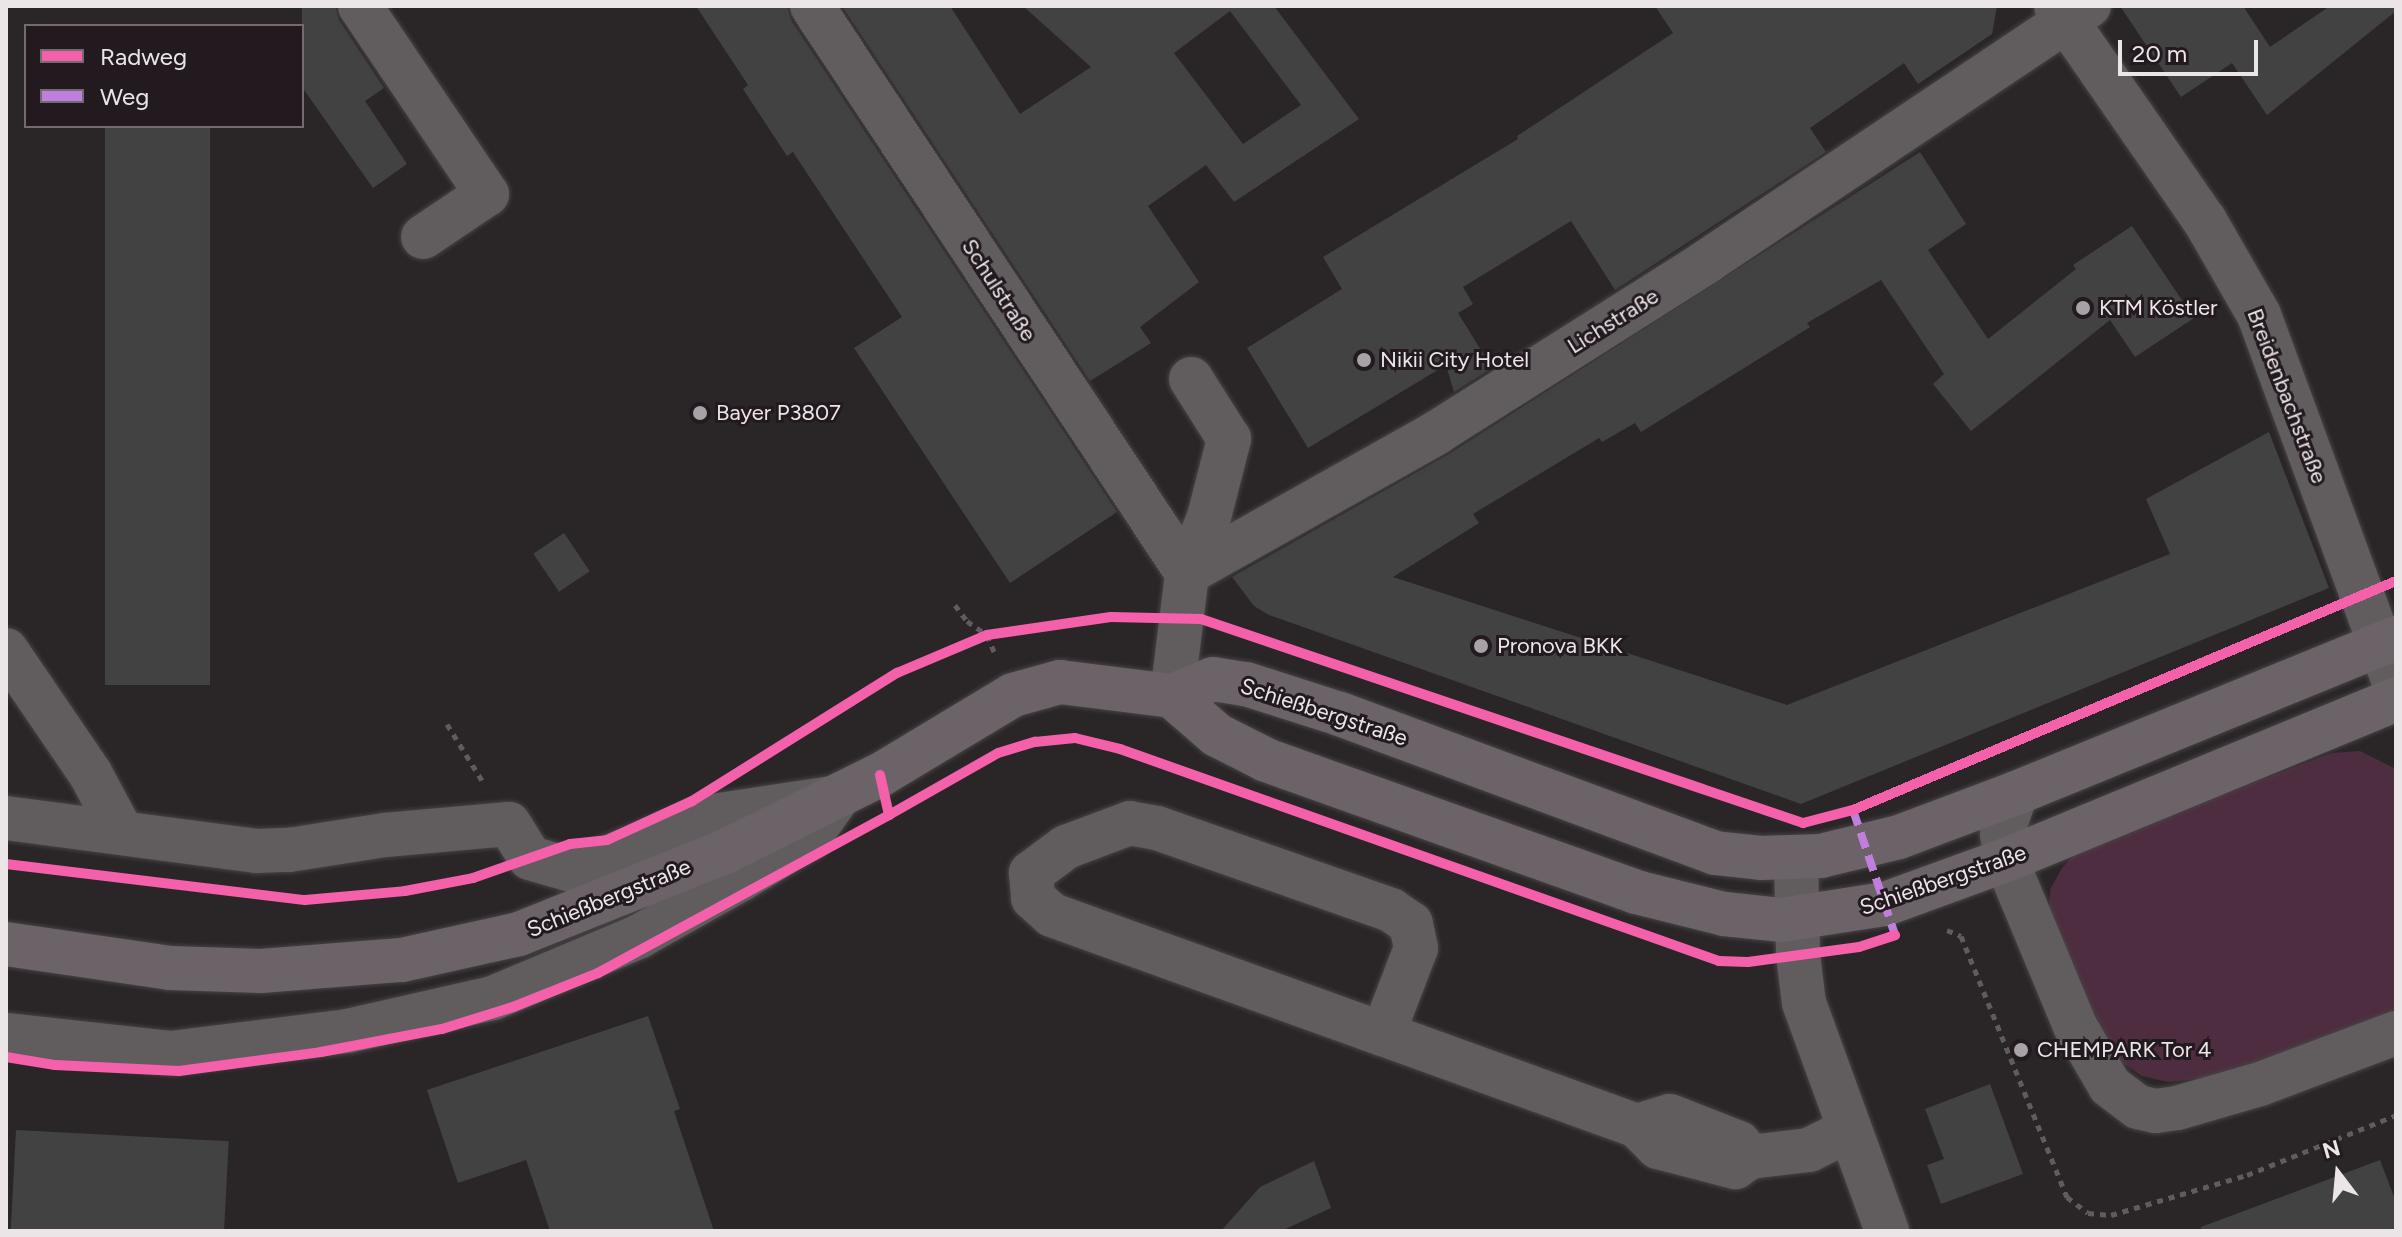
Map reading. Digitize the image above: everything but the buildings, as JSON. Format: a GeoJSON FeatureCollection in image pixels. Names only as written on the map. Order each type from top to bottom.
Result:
{"type":"FeatureCollection","features":[{"type":"Feature","properties":{"kind":"main road","name":"Schießbergstraße"},"geometry":{"type":"LineString","coordinates":[[6,944],[200,969],[261,971],[402,960],[519,934],[726,851],[838,797],[1013,695],[1060,682],[1172,696],[1213,679],[1246,684],[1340,714],[1715,853],[1796,858],[1821,856],[1899,837],[2016,793],[2387,641]]}},
{"type":"Feature","properties":{"kind":"main road","name":"Schießbergstraße"},"geometry":{"type":"LineString","coordinates":[[1172,696],[1217,735],[1266,760],[1636,892],[1724,914],[1797,919],[1885,904],[2006,860],[2396,699]]}},
{"type":"Feature","properties":{"kind":"street"},"geometry":{"type":"LineString","coordinates":[[360,6],[487,194],[423,237]]}},
{"type":"Feature","properties":{"kind":"street","name":"Schulstraße"},"geometry":{"type":"LineString","coordinates":[[812,6],[1187,573]]}},
{"type":"Feature","properties":{"kind":"street","name":"Lichstraße"},"geometry":{"type":"LineString","coordinates":[[1187,573],[1436,433],[1706,262],[2071,11]]}},
{"type":"Feature","properties":{"kind":"street","name":"Breidenbachstraße"},"geometry":{"type":"LineString","coordinates":[[2071,11],[2205,221],[2259,315],[2387,641],[2396,687]]}},
{"type":"Feature","properties":{"kind":"street"},"geometry":{"type":"LineString","coordinates":[[1172,696],[1187,573],[1209,517],[1229,439],[1191,379]]}},
{"type":"Feature","properties":{"kind":"street"},"geometry":{"type":"LineString","coordinates":[[6,650],[90,773],[121,831]]}},
{"type":"Feature","properties":{"kind":"street"},"geometry":{"type":"LineString","coordinates":[[2016,793],[2002,834],[2006,860],[2075,1026],[2110,1086],[2138,1107],[2156,1111],[2177,1108],[2232,1092],[2396,1033]]}},
{"type":"Feature","properties":{"kind":"street"},"geometry":{"type":"LineString","coordinates":[[6,818],[121,831],[196,845],[289,850],[385,835],[509,824],[530,858],[575,871],[706,817],[838,797]]}},
{"type":"Feature","properties":{"kind":"street"},"geometry":{"type":"LineString","coordinates":[[6,1035],[172,1053],[348,1031],[493,998],[638,937],[741,879],[809,838],[838,797]]}},
{"type":"Feature","properties":{"kind":"street"},"geometry":{"type":"LineString","coordinates":[[1383,1034],[1416,948],[1411,924],[1391,910],[1157,828],[1130,823],[1066,847],[1031,873],[1033,898],[1052,915],[1637,1126],[1670,1116],[1739,1143],[1750,1157],[1809,1150],[1849,1130]]}},
{"type":"Feature","properties":{"kind":"street"},"geometry":{"type":"LineString","coordinates":[[1796,858],[1804,1003],[1887,1231]]}},
{"type":"Feature","properties":{"kind":"path"},"geometry":{"type":"LineString","coordinates":[[955,605],[967,621],[987,635],[1013,695]]}},
{"type":"Feature","properties":{"kind":"path"},"geometry":{"type":"LineString","coordinates":[[447,724],[509,824]]}},
{"type":"Feature","properties":{"kind":"shaded area"},"geometry":{"type":"Polygon","coordinates":[[[2360,751],[2396,769],[2396,1012],[2222,1076],[2168,1082],[2142,1076],[2105,1051],[2049,918],[2050,890],[2062,868],[2078,850],[2332,753],[2360,751]]]}},
{"type":"Feature","properties":{"kind":"marked path"},"geometry":{"type":"LineString","coordinates":[[1853,810],[1895,935],[1887,937]]}},
{"type":"Feature","properties":{"kind":"cycle path"},"geometry":{"type":"LineString","coordinates":[[6,864],[305,900],[405,891],[473,878],[570,844],[607,840],[692,801],[897,673],[987,635],[1111,617],[1201,619],[1803,823],[1853,810],[2396,581]]}},
{"type":"Feature","properties":{"kind":"cycle path"},"geometry":{"type":"LineString","coordinates":[[889,815],[998,753],[1035,742],[1075,738],[1120,749],[1719,961],[1748,962],[1859,947],[1895,935]]}},
{"type":"Feature","properties":{"kind":"cycle path"},"geometry":{"type":"LineString","coordinates":[[6,1057],[55,1065],[179,1071],[321,1052],[442,1029],[513,1007],[598,973],[889,815],[880,775]]}},
{"type":"Feature","properties":{"kind":"place","name":"KTM Köstler"},"geometry":{"type":"Point","coordinates":[2083,308]}},
{"type":"Feature","properties":{"kind":"place","name":"Nikii City Hotel"},"geometry":{"type":"Point","coordinates":[1364,360]}},
{"type":"Feature","properties":{"kind":"place","name":"Bayer P3807"},"geometry":{"type":"Point","coordinates":[700,413]}},
{"type":"Feature","properties":{"kind":"place","name":"Pronova BKK"},"geometry":{"type":"Point","coordinates":[1481,646]}},
{"type":"Feature","properties":{"kind":"place","name":"CHEMPARK Tor 4"},"geometry":{"type":"Point","coordinates":[2021,1050]}}]}
